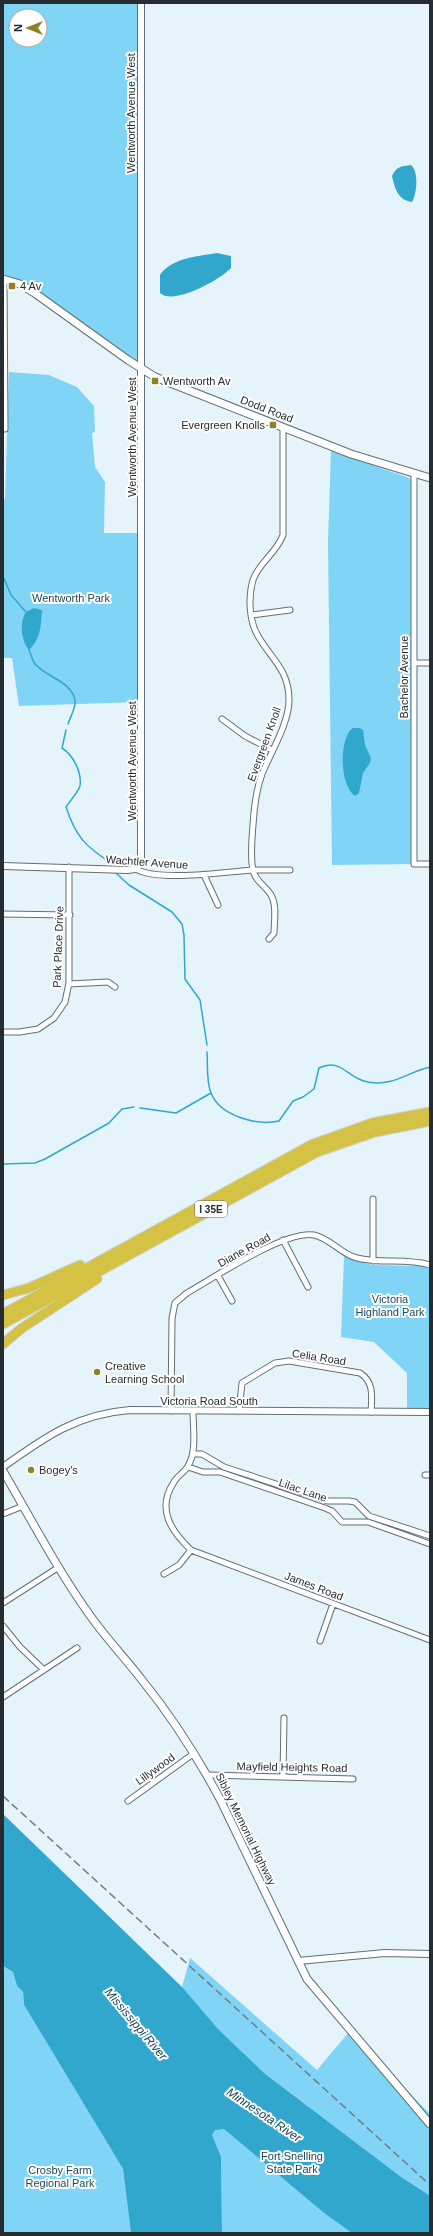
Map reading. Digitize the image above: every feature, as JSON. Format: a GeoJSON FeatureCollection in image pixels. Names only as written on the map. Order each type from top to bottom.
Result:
{"type":"FeatureCollection","features":[{"type":"Feature","properties":{"kind":"highway","name":"I 35E"},"geometry":{"type":"LineString","coordinates":[[3,1314],[311,1145],[372,1123],[430,1112]]}},
{"type":"Feature","properties":{"kind":"highway","name":"I 35E"},"geometry":{"type":"LineString","coordinates":[[3,1324],[317,1152],[375,1132],[430,1121]]}},
{"type":"Feature","properties":{"kind":"highway"},"geometry":{"type":"LineString","coordinates":[[3,1295],[29,1288],[134,1241]]}},
{"type":"Feature","properties":{"kind":"highway"},"geometry":{"type":"LineString","coordinates":[[3,1344],[22,1328],[148,1245]]}},
{"type":"Feature","properties":{"kind":"main road","name":"Dodd Road"},"geometry":{"type":"LineString","coordinates":[[3,279],[20,284],[142,368],[176,386],[351,454],[414,475],[430,478]]}},
{"type":"Feature","properties":{"kind":"main road","name":"Sibley Memorial Highway"},"geometry":{"type":"LineString","coordinates":[[3,1471],[59,1567],[90,1616],[143,1680],[207,1775],[298,1961],[318,1994],[430,2124]]}},
{"type":"Feature","properties":{"kind":"street","name":"Wentworth Avenue West"},"geometry":{"type":"LineString","coordinates":[[136,869],[141,859],[142,848],[141,3]]}},
{"type":"Feature","properties":{"kind":"street"},"geometry":{"type":"LineString","coordinates":[[3,279],[4,429]]}},
{"type":"Feature","properties":{"kind":"street","name":"Evergreen Knoll"},"geometry":{"type":"LineString","coordinates":[[252,870],[255,804],[262,776],[287,715],[289,689],[281,667],[258,636],[252,614],[250,595],[254,579],[261,565],[278,548],[283,535],[283,427]]}},
{"type":"Feature","properties":{"kind":"street","name":"Bachelor Avenue"},"geometry":{"type":"LineString","coordinates":[[414,475],[414,864],[430,864]]}},
{"type":"Feature","properties":{"kind":"street"},"geometry":{"type":"LineString","coordinates":[[252,614],[290,610]]}},
{"type":"Feature","properties":{"kind":"street"},"geometry":{"type":"LineString","coordinates":[[414,663],[430,663]]}},
{"type":"Feature","properties":{"kind":"street"},"geometry":{"type":"LineString","coordinates":[[222,719],[245,736],[272,750]]}},
{"type":"Feature","properties":{"kind":"street","name":"Wachtler Avenue"},"geometry":{"type":"LineString","coordinates":[[3,866],[136,869],[142,873],[153,874],[204,875],[252,870],[290,870]]}},
{"type":"Feature","properties":{"kind":"street","name":"Park Place Drive"},"geometry":{"type":"LineString","coordinates":[[3,1032],[20,1032],[38,1029],[54,1018],[65,1002],[69,984],[69,867]]}},
{"type":"Feature","properties":{"kind":"street"},"geometry":{"type":"LineString","coordinates":[[252,870],[256,878],[272,896],[274,933],[269,939]]}},
{"type":"Feature","properties":{"kind":"street"},"geometry":{"type":"LineString","coordinates":[[204,875],[218,905]]}},
{"type":"Feature","properties":{"kind":"street"},"geometry":{"type":"LineString","coordinates":[[3,914],[70,915]]}},
{"type":"Feature","properties":{"kind":"street"},"geometry":{"type":"LineString","coordinates":[[69,984],[108,982],[115,987]]}},
{"type":"Feature","properties":{"kind":"street"},"geometry":{"type":"LineString","coordinates":[[373,1261],[374,1199]]}},
{"type":"Feature","properties":{"kind":"street","name":"Diane Road"},"geometry":{"type":"LineString","coordinates":[[171,1411],[172,1318],[175,1303],[187,1292],[283,1240],[304,1234],[316,1235],[355,1258],[373,1261],[419,1262],[430,1265]]}},
{"type":"Feature","properties":{"kind":"street"},"geometry":{"type":"LineString","coordinates":[[283,1240],[308,1287]]}},
{"type":"Feature","properties":{"kind":"street"},"geometry":{"type":"LineString","coordinates":[[218,1276],[232,1301]]}},
{"type":"Feature","properties":{"kind":"street","name":"Celia Road"},"geometry":{"type":"LineString","coordinates":[[239,1411],[242,1383],[275,1363],[289,1361],[360,1373],[367,1377],[372,1387],[372,1412]]}},
{"type":"Feature","properties":{"kind":"street"},"geometry":{"type":"LineString","coordinates":[[164,1574],[179,1565],[191,1550],[173,1532],[168,1520],[166,1507],[168,1494],[174,1482],[188,1467],[193,1454],[193,1411]]}},
{"type":"Feature","properties":{"kind":"street","name":"Victoria Road South"},"geometry":{"type":"LineString","coordinates":[[3,1467],[57,1430],[84,1418],[107,1412],[430,1412]]}},
{"type":"Feature","properties":{"kind":"street","name":"Lilac Lane"},"geometry":{"type":"LineString","coordinates":[[193,1454],[202,1454],[224,1467],[328,1501],[355,1502],[369,1516],[430,1536]]}},
{"type":"Feature","properties":{"kind":"street","name":"Lilac Lane"},"geometry":{"type":"LineString","coordinates":[[188,1467],[203,1472],[220,1472],[325,1508],[332,1511],[342,1522],[368,1522],[430,1544]]}},
{"type":"Feature","properties":{"kind":"street"},"geometry":{"type":"LineString","coordinates":[[3,1514],[23,1506]]}},
{"type":"Feature","properties":{"kind":"street","name":"James Road"},"geometry":{"type":"LineString","coordinates":[[191,1550],[430,1640]]}},
{"type":"Feature","properties":{"kind":"street"},"geometry":{"type":"LineString","coordinates":[[3,1603],[59,1567]]}},
{"type":"Feature","properties":{"kind":"street"},"geometry":{"type":"LineString","coordinates":[[320,1641],[333,1604]]}},
{"type":"Feature","properties":{"kind":"street"},"geometry":{"type":"LineString","coordinates":[[3,1626],[20,1647],[44,1670]]}},
{"type":"Feature","properties":{"kind":"street"},"geometry":{"type":"LineString","coordinates":[[3,1697],[77,1648]]}},
{"type":"Feature","properties":{"kind":"street"},"geometry":{"type":"LineString","coordinates":[[283,1777],[284,1718]]}},
{"type":"Feature","properties":{"kind":"street","name":"Lillywood"},"geometry":{"type":"LineString","coordinates":[[128,1801],[193,1754]]}},
{"type":"Feature","properties":{"kind":"street","name":"Mayfield Heights Road"},"geometry":{"type":"LineString","coordinates":[[207,1775],[353,1779]]}},
{"type":"Feature","properties":{"kind":"street"},"geometry":{"type":"LineString","coordinates":[[298,1961],[385,1953],[430,1954]]}},
{"type":"Feature","properties":{"kind":"green space"},"geometry":{"type":"Polygon","coordinates":[[[3,3],[139,3],[140,364],[34,288],[3,277],[3,3]]]}},
{"type":"Feature","properties":{"kind":"green space","name":"Wentworth Park"},"geometry":{"type":"Polygon","coordinates":[[[9,372],[49,375],[77,387],[94,406],[95,432],[92,433],[95,467],[105,482],[104,533],[140,533],[139,702],[19,706],[12,658],[3,658],[3,499],[5,499],[9,372]]]}},
{"type":"Feature","properties":{"kind":"green space"},"geometry":{"type":"Polygon","coordinates":[[[331,451],[407,477],[411,480],[411,860],[414,864],[332,865],[328,542],[331,451]]]}},
{"type":"Feature","properties":{"kind":"green space","name":"Victoria Highland Park"},"geometry":{"type":"Polygon","coordinates":[[[344,1256],[372,1265],[423,1266],[430,1269],[430,1409],[407,1410],[407,1373],[374,1342],[341,1337],[344,1256]]]}},
{"type":"Feature","properties":{"kind":"green space","name":"Fort Snelling State Park"},"geometry":{"type":"Polygon","coordinates":[[[190,1958],[317,2070],[349,2032],[430,2114],[430,2233],[222,2233],[221,2157],[165,2049],[190,1958]]]}},
{"type":"Feature","properties":{"kind":"green space","name":"Crosby Farm Regional Park"},"geometry":{"type":"Polygon","coordinates":[[[3,1966],[13,1972],[17,1986],[23,1992],[24,2005],[123,2169],[131,2233],[3,2233],[3,1966]]]}},
{"type":"Feature","properties":{"kind":"water"},"geometry":{"type":"Polygon","coordinates":[[[411,165],[414,168],[416,177],[415,193],[412,202],[403,199],[400,196],[392,176],[399,168],[411,165]]]}},
{"type":"Feature","properties":{"kind":"water"},"geometry":{"type":"Polygon","coordinates":[[[217,253],[231,256],[231,268],[226,273],[197,290],[186,294],[167,296],[160,293],[160,275],[165,269],[178,261],[217,253]]]}},
{"type":"Feature","properties":{"kind":"water"},"geometry":{"type":"Polygon","coordinates":[[[34,608],[42,610],[41,626],[36,641],[29,650],[24,642],[22,621],[26,612],[34,608]]]}},
{"type":"Feature","properties":{"kind":"water"},"geometry":{"type":"Polygon","coordinates":[[[353,728],[360,728],[363,730],[365,745],[371,758],[370,763],[363,773],[359,793],[355,796],[346,782],[343,761],[345,741],[348,733],[353,728]]]}},
{"type":"Feature","properties":{"kind":"water"},"geometry":{"type":"Polygon","coordinates":[[[3,1814],[182,1987],[218,2029],[265,2074],[401,2177],[430,2196],[430,2233],[352,2233],[323,2212],[224,2129],[215,2130],[212,2135],[221,2157],[222,2233],[131,2233],[123,2169],[24,2005],[23,1992],[17,1986],[13,1972],[3,1966],[3,1814]]]}},
{"type":"Feature","properties":{"kind":"waterway"},"geometry":{"type":"LineString","coordinates":[[3,576],[11,595],[26,612]]}},
{"type":"Feature","properties":{"kind":"waterway"},"geometry":{"type":"LineString","coordinates":[[29,650],[35,664],[40,669],[64,684],[73,694],[75,707],[68,724]]}},
{"type":"Feature","properties":{"kind":"waterway"},"geometry":{"type":"LineString","coordinates":[[66,730],[62,748],[73,759],[80,775],[80,786],[66,807],[82,840],[111,863]]}},
{"type":"Feature","properties":{"kind":"waterway"},"geometry":{"type":"LineString","coordinates":[[116,873],[129,885],[172,912],[182,924],[184,935],[185,979],[200,1000],[207,1045]]}},
{"type":"Feature","properties":{"kind":"waterway"},"geometry":{"type":"LineString","coordinates":[[207,1052],[208,1083],[211,1093],[216,1101],[222,1108],[240,1118],[260,1122],[279,1121],[293,1101],[303,1097],[314,1089],[319,1068],[327,1065],[339,1067],[361,1080],[377,1083],[392,1081],[430,1067]]}},
{"type":"Feature","properties":{"kind":"waterway"},"geometry":{"type":"LineString","coordinates":[[140,1108],[176,1113],[211,1093]]}},
{"type":"Feature","properties":{"kind":"waterway"},"geometry":{"type":"LineString","coordinates":[[3,1164],[35,1163],[45,1159],[109,1123],[122,1109],[134,1107]]}},
{"type":"Feature","properties":{"kind":"railway"},"geometry":{"type":"LineString","coordinates":[[3,1796],[430,2185]]}},
{"type":"Feature","properties":{"kind":"place","name":"4 Av"},"geometry":{"type":"Point","coordinates":[12,286]}},
{"type":"Feature","properties":{"kind":"place","name":"Wentworth Av"},"geometry":{"type":"Point","coordinates":[155,381]}},
{"type":"Feature","properties":{"kind":"place","name":"Evergreen Knolls"},"geometry":{"type":"Point","coordinates":[273,425]}},
{"type":"Feature","properties":{"kind":"place","name":"Creative Learning School"},"geometry":{"type":"Point","coordinates":[97,1372]}},
{"type":"Feature","properties":{"kind":"place","name":"Bogey's"},"geometry":{"type":"Point","coordinates":[31,1470]}},
{"type":"Feature","properties":{"kind":"water label","name":"Mississippi River"},"geometry":{"type":"Point","coordinates":[136,2024]}},
{"type":"Feature","properties":{"kind":"water label","name":"Minnesota River"},"geometry":{"type":"Point","coordinates":[264,2115]}}]}
